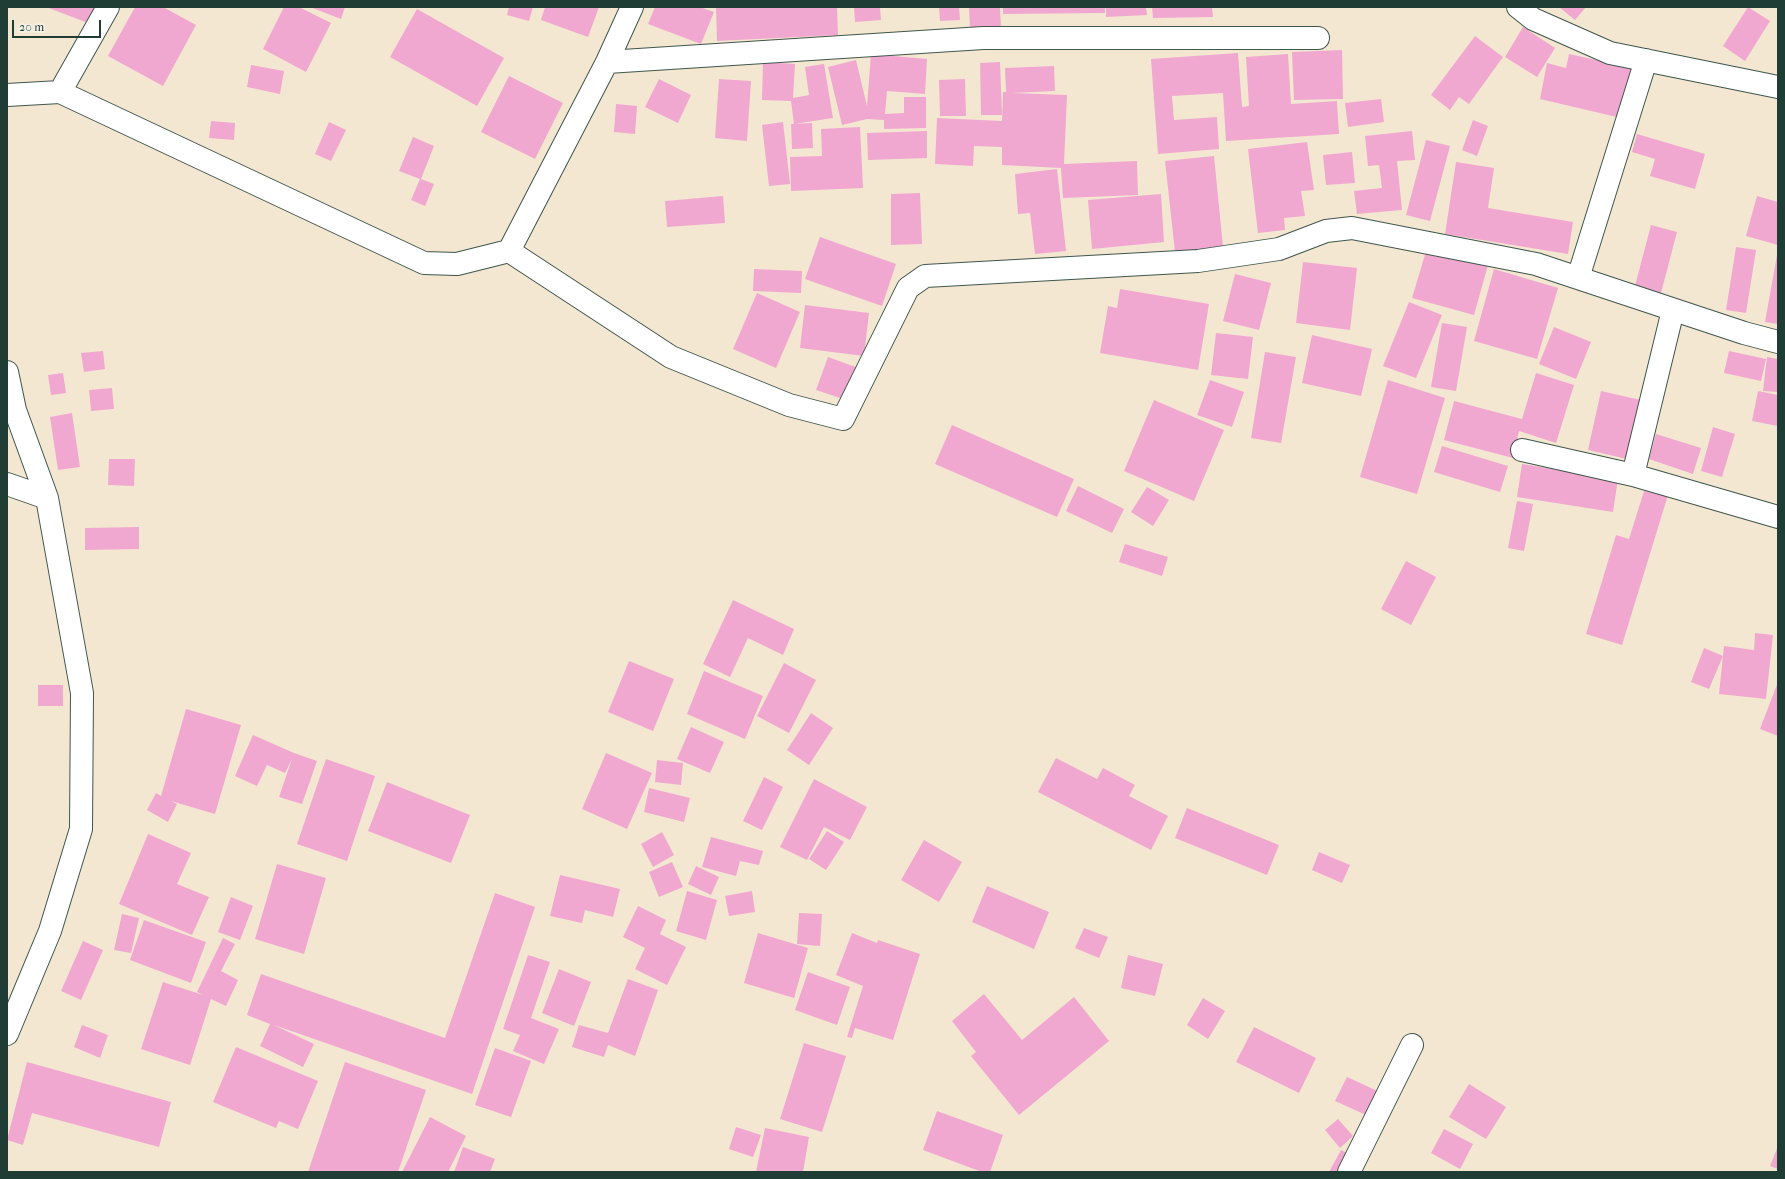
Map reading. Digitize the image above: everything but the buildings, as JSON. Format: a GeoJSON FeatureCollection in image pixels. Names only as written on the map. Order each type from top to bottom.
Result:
{"type":"FeatureCollection","features":[{"type":"Feature","properties":{"kind":"street"},"geometry":{"type":"LineString","coordinates":[[60,92],[108,7]]}},
{"type":"Feature","properties":{"kind":"street"},"geometry":{"type":"LineString","coordinates":[[509,252],[607,62],[632,7]]}},
{"type":"Feature","properties":{"kind":"street"},"geometry":{"type":"LineString","coordinates":[[1518,7],[1533,19],[1610,53],[1778,87]]}},
{"type":"Feature","properties":{"kind":"street"},"geometry":{"type":"LineString","coordinates":[[607,62],[983,38],[1318,38]]}},
{"type":"Feature","properties":{"kind":"street"},"geometry":{"type":"LineString","coordinates":[[1578,278],[1646,60]]}},
{"type":"Feature","properties":{"kind":"street"},"geometry":{"type":"LineString","coordinates":[[7,95],[60,92],[424,263],[457,264],[509,252],[671,358],[789,405],[843,419],[908,288],[925,276],[1198,261],[1279,249],[1326,231],[1352,228],[1536,264],[1744,333],[1778,342]]}},
{"type":"Feature","properties":{"kind":"street"},"geometry":{"type":"LineString","coordinates":[[1633,475],[1674,310]]}},
{"type":"Feature","properties":{"kind":"street"},"geometry":{"type":"LineString","coordinates":[[7,372],[15,410],[47,498],[82,693],[80,829],[50,931],[7,1034]]}},
{"type":"Feature","properties":{"kind":"street"},"geometry":{"type":"LineString","coordinates":[[1522,450],[1633,475],[1778,517]]}},
{"type":"Feature","properties":{"kind":"street"},"geometry":{"type":"LineString","coordinates":[[7,484],[47,498]]}},
{"type":"Feature","properties":{"kind":"street"},"geometry":{"type":"LineString","coordinates":[[1349,1172],[1412,1045]]}}]}
